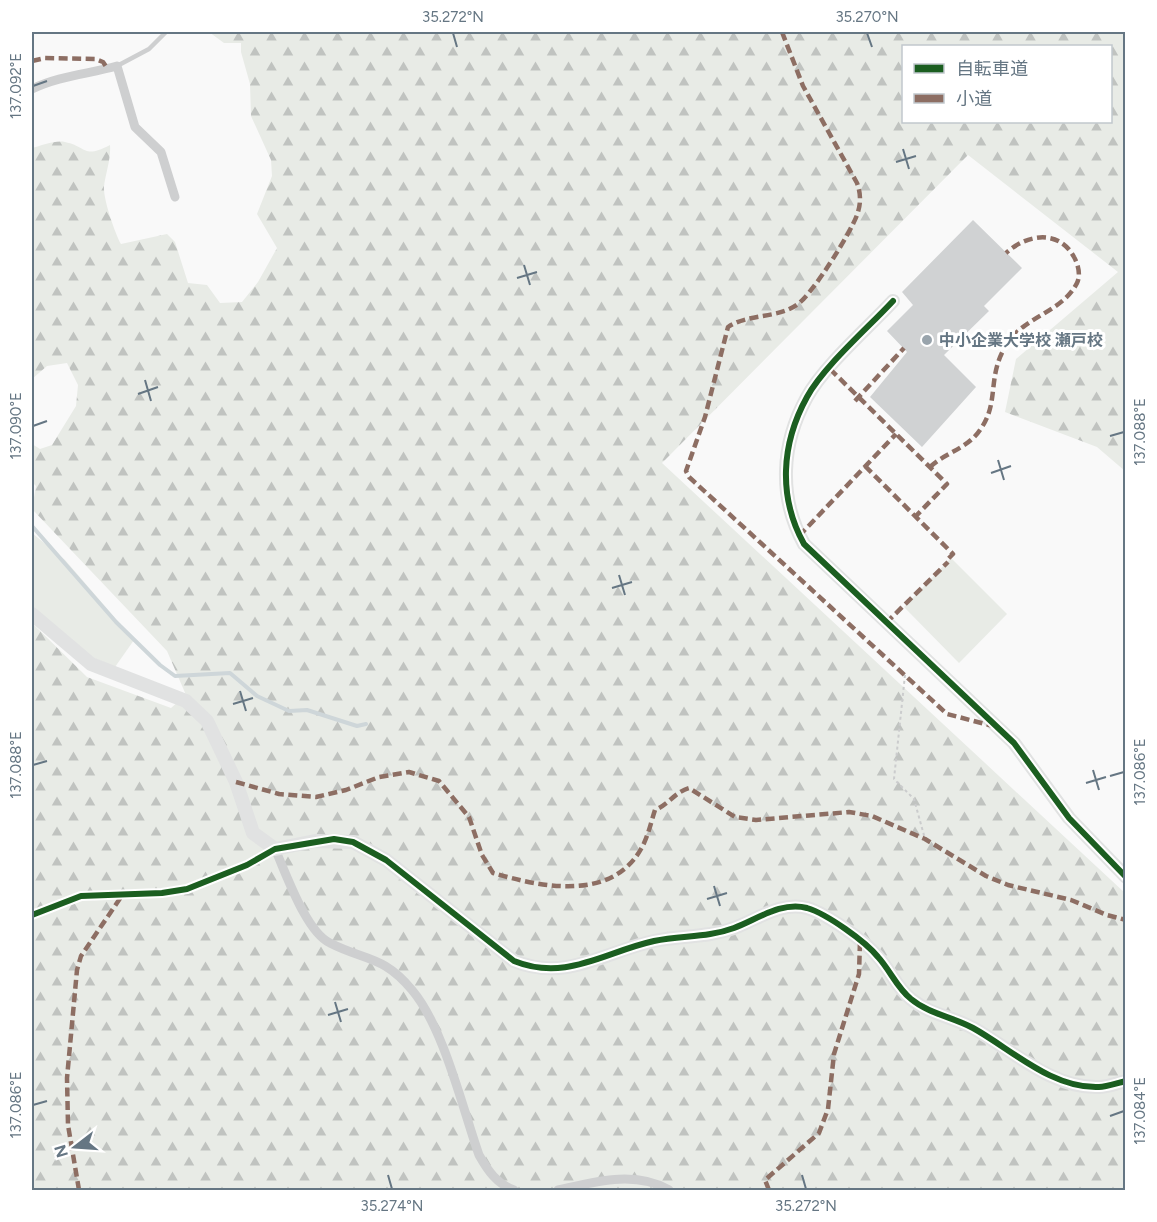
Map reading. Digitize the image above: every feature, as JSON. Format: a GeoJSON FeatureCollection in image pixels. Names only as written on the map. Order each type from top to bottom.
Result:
{"type":"FeatureCollection","features":[{"type":"Feature","properties":{"kind":"street"},"geometry":{"type":"LineString","coordinates":[[32,89],[69,76],[86,75],[117,66],[130,116],[135,127],[161,152],[175,197]]}},
{"type":"Feature","properties":{"kind":"street"},"geometry":{"type":"LineString","coordinates":[[893,302],[808,395],[793,428],[784,464],[788,509],[804,544],[1014,743],[1069,818],[1125,877]]}},
{"type":"Feature","properties":{"kind":"street"},"geometry":{"type":"LineString","coordinates":[[32,614],[91,664],[186,701],[207,721],[236,782],[253,833],[275,849],[299,901],[321,938],[329,943],[376,959],[392,969],[414,991],[440,1041],[480,1155],[489,1173],[505,1187],[514,1191]]}},
{"type":"Feature","properties":{"kind":"street"},"geometry":{"type":"LineString","coordinates":[[32,915],[81,896],[162,893],[187,889],[248,865],[275,849],[315,841],[353,842],[386,860],[514,962],[534,969],[561,969],[608,958],[653,941],[700,937],[735,928],[761,914],[799,907],[809,909],[842,928],[876,954],[909,998],[923,1008],[971,1027],[1057,1078],[1099,1087],[1125,1081]]}},
{"type":"Feature","properties":{"kind":"street"},"geometry":{"type":"LineString","coordinates":[[558,1191],[625,1178],[646,1181],[669,1191]]}},
{"type":"Feature","properties":{"kind":"lane"},"geometry":{"type":"LineString","coordinates":[[117,66],[149,49],[166,32]]}},
{"type":"Feature","properties":{"kind":"path"},"geometry":{"type":"LineString","coordinates":[[904,675],[894,779],[914,799],[925,839]]}},
{"type":"Feature","properties":{"kind":"green space"},"geometry":{"type":"Polygon","coordinates":[[[209,32],[1125,32],[1125,471],[1097,447],[1005,412],[1016,359],[1118,272],[968,155],[662,463],[1125,893],[1125,1190],[32,1190],[32,623],[87,677],[171,708],[186,695],[167,651],[32,509],[36,486],[32,482],[32,444],[40,449],[52,445],[76,406],[78,385],[67,363],[47,366],[32,379],[32,148],[53,142],[65,142],[90,152],[110,145],[104,192],[121,244],[167,234],[175,242],[188,283],[207,285],[220,303],[242,302],[258,282],[277,248],[257,214],[272,176],[271,160],[251,116],[250,84],[241,52],[241,43],[224,43],[209,32]]]}},
{"type":"Feature","properties":{"kind":"green space"},"geometry":{"type":"Polygon","coordinates":[[[32,533],[65,560],[134,640],[115,667],[94,658],[32,608],[32,533]]]}},
{"type":"Feature","properties":{"kind":"green space"},"geometry":{"type":"Polygon","coordinates":[[[951,558],[1007,614],[959,663],[904,607],[951,558]]]}},
{"type":"Feature","properties":{"kind":"building","name":"中小企業大学校 瀬戸校"},"geometry":{"type":"Polygon","coordinates":[[[973,220],[1022,268],[984,306],[989,311],[944,355],[976,387],[922,447],[870,397],[907,352],[887,331],[913,305],[902,292],[973,220]]]}},
{"type":"Feature","properties":{"kind":"waterway"},"geometry":{"type":"LineString","coordinates":[[32,526],[116,622],[160,665],[175,676],[230,673],[257,696],[289,711],[307,710],[357,726],[366,724]]}},
{"type":"Feature","properties":{"kind":"marked path"},"geometry":{"type":"LineString","coordinates":[[782,32],[803,86],[857,183],[860,195],[859,207],[853,224],[831,263],[805,298],[790,309],[745,320],[728,327],[705,417],[686,471],[689,477],[947,714],[993,726]]}},
{"type":"Feature","properties":{"kind":"marked path"},"geometry":{"type":"LineString","coordinates":[[32,61],[45,58],[95,59],[103,62],[107,68]]}},
{"type":"Feature","properties":{"kind":"marked path"},"geometry":{"type":"LineString","coordinates":[[930,467],[969,442],[980,430],[990,409],[997,365],[1009,341],[1025,325],[1063,300],[1077,283],[1079,277],[1074,257],[1068,248],[1051,238],[1042,237],[1023,242],[1006,253]]}},
{"type":"Feature","properties":{"kind":"marked path"},"geometry":{"type":"LineString","coordinates":[[855,401],[904,348]]}},
{"type":"Feature","properties":{"kind":"marked path"},"geometry":{"type":"LineString","coordinates":[[830,369],[947,484],[915,517]]}},
{"type":"Feature","properties":{"kind":"marked path"},"geometry":{"type":"LineString","coordinates":[[799,536],[896,434]]}},
{"type":"Feature","properties":{"kind":"marked path"},"geometry":{"type":"LineString","coordinates":[[865,466],[953,554],[947,560]]}},
{"type":"Feature","properties":{"kind":"marked path"},"geometry":{"type":"LineString","coordinates":[[886,623],[948,562]]}},
{"type":"Feature","properties":{"kind":"marked path"},"geometry":{"type":"LineString","coordinates":[[236,782],[279,794],[316,797],[346,790],[379,777],[409,772],[439,781],[469,817],[482,855],[493,873],[553,886],[594,884],[612,877],[628,866],[641,849],[655,810],[689,788],[735,817],[756,820],[849,812],[872,816],[925,839],[986,876],[1008,885],[1071,900],[1126,920]]}},
{"type":"Feature","properties":{"kind":"marked path"},"geometry":{"type":"LineString","coordinates":[[79,1190],[68,1125],[67,1078],[77,970],[81,956],[123,894]]}},
{"type":"Feature","properties":{"kind":"marked path"},"geometry":{"type":"LineString","coordinates":[[769,1190],[765,1180],[819,1133],[828,1109],[834,1054],[859,974],[860,941]]}},
{"type":"Feature","properties":{"kind":"cycle path"},"geometry":{"type":"LineString","coordinates":[[893,301],[824,373],[807,397],[798,415],[792,433],[786,470],[790,508],[796,526],[804,544],[1014,743],[1069,818],[1126,877]]}},
{"type":"Feature","properties":{"kind":"cycle path"},"geometry":{"type":"LineString","coordinates":[[32,915],[81,896],[162,893],[187,889],[247,865],[275,849],[334,839],[353,842],[386,860],[514,961],[533,967],[568,967],[654,941],[724,931],[778,909],[807,908],[825,916],[855,936],[872,951],[902,990],[918,1004],[973,1028],[1048,1075],[1082,1086],[1102,1087],[1126,1081]]}},
{"type":"Feature","properties":{"kind":"place","name":"中小企業大学校 瀬戸校"},"geometry":{"type":"Point","coordinates":[927,340]}}]}
